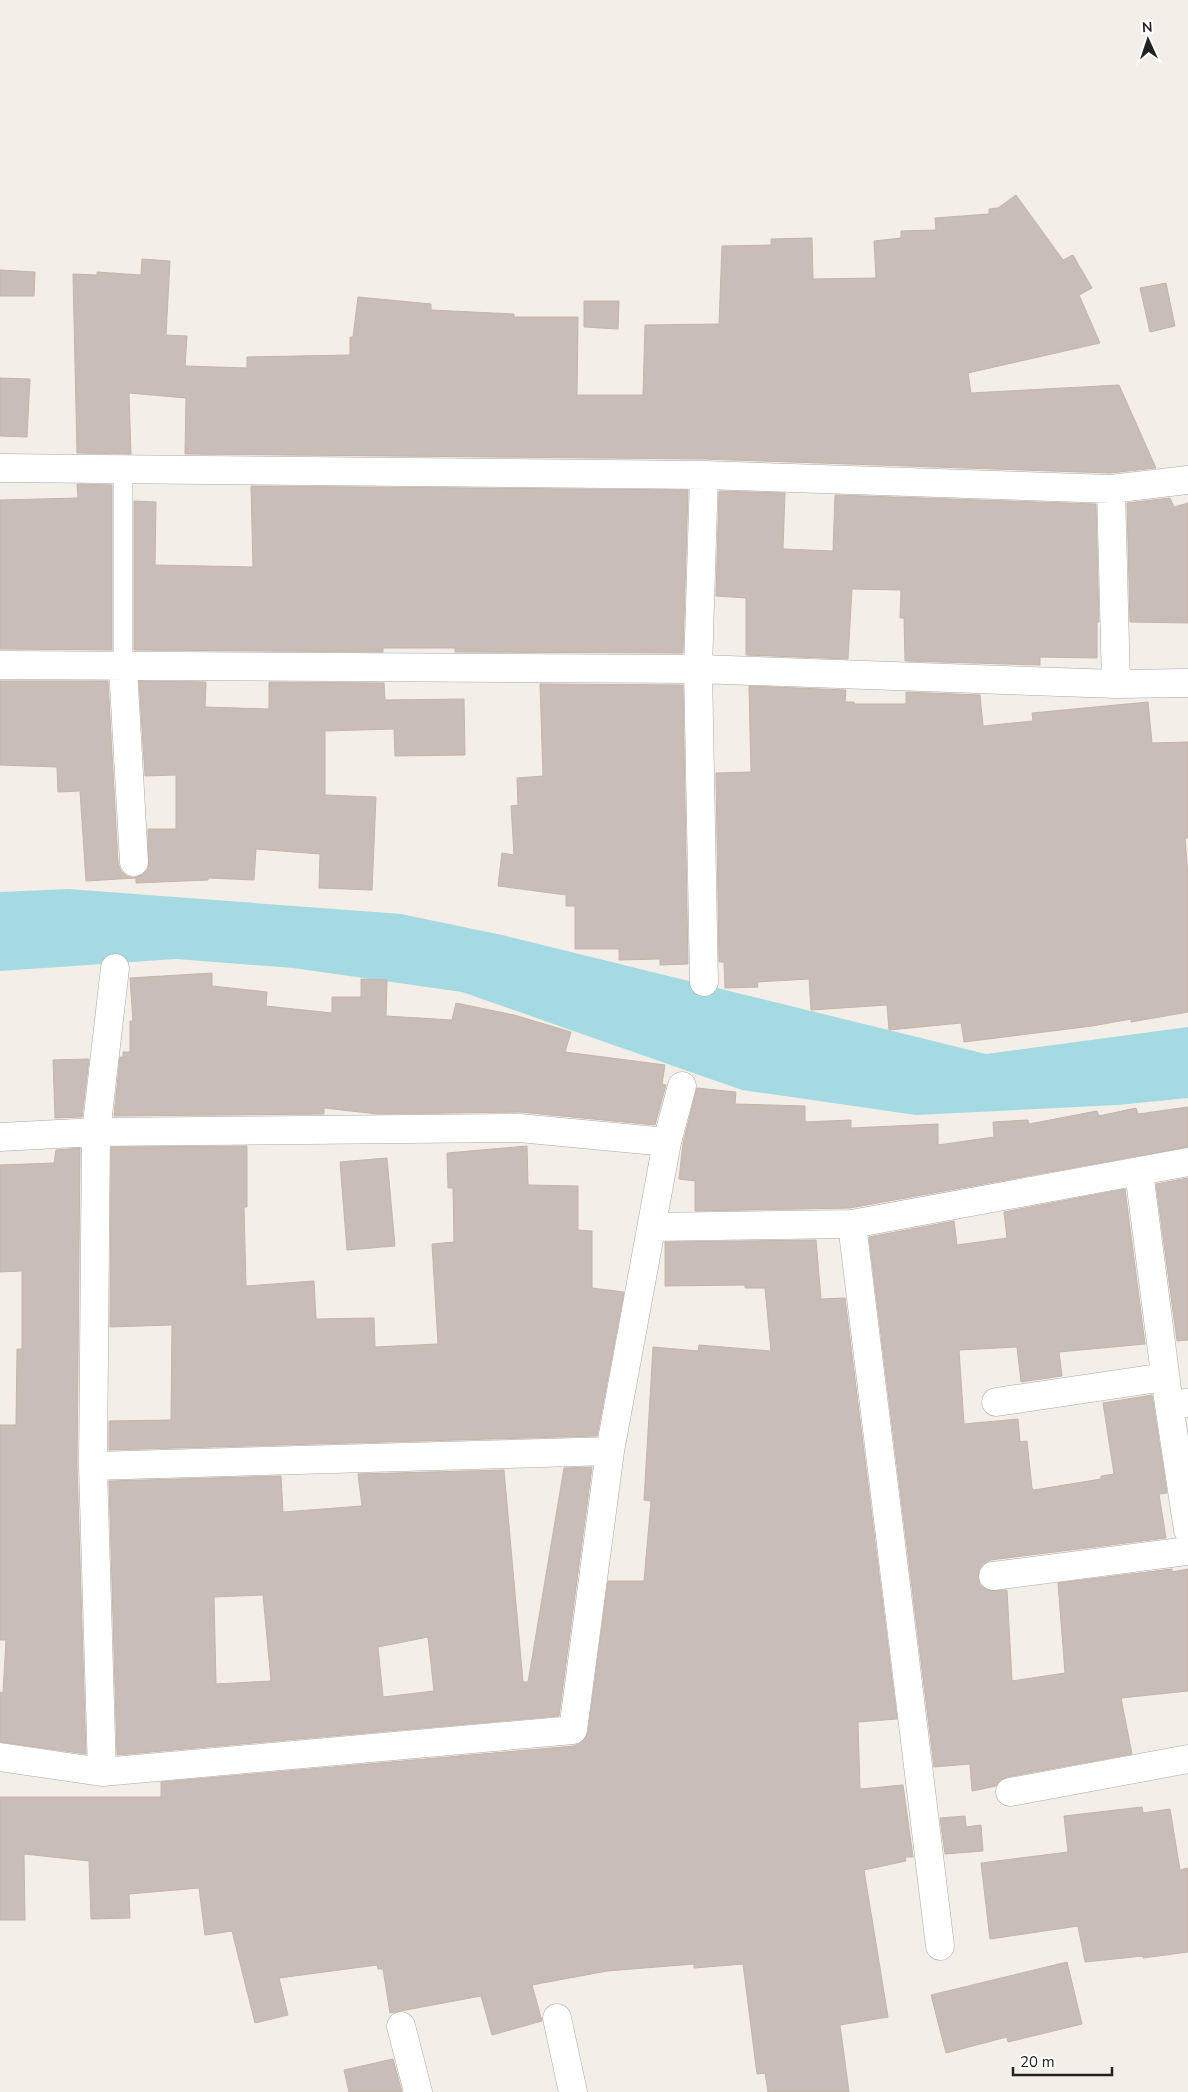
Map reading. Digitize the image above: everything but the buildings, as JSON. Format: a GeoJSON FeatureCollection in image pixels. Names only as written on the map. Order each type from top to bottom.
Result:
{"type":"FeatureCollection","features":[{"type":"Feature","properties":{"kind":"street"},"geometry":{"type":"LineString","coordinates":[[0,468],[704,474],[1111,489],[1188,480]]}},
{"type":"Feature","properties":{"kind":"street"},"geometry":{"type":"LineString","coordinates":[[704,474],[698,669],[704,982]]}},
{"type":"Feature","properties":{"kind":"street"},"geometry":{"type":"LineString","coordinates":[[1111,489],[1116,684]]}},
{"type":"Feature","properties":{"kind":"street"},"geometry":{"type":"LineString","coordinates":[[0,665],[698,669],[1116,684],[1188,683]]}},
{"type":"Feature","properties":{"kind":"street"},"geometry":{"type":"LineString","coordinates":[[123,667],[134,862]]}},
{"type":"Feature","properties":{"kind":"street"},"geometry":{"type":"LineString","coordinates":[[102,1772],[93,1466],[96,1132],[115,968]]}},
{"type":"Feature","properties":{"kind":"street"},"geometry":{"type":"LineString","coordinates":[[0,1758],[102,1772],[572,1730],[610,1450],[667,1142],[682,1086]]}},
{"type":"Feature","properties":{"kind":"street"},"geometry":{"type":"LineString","coordinates":[[0,1138],[96,1132],[519,1128],[667,1142]]}},
{"type":"Feature","properties":{"kind":"street"},"geometry":{"type":"LineString","coordinates":[[652,1227],[852,1224],[1188,1162]]}},
{"type":"Feature","properties":{"kind":"street"},"geometry":{"type":"LineString","coordinates":[[1139,1172],[1165,1377],[1178,1404],[1188,1530]]}},
{"type":"Feature","properties":{"kind":"street"},"geometry":{"type":"LineString","coordinates":[[852,1224],[940,1946]]}},
{"type":"Feature","properties":{"kind":"street"},"geometry":{"type":"LineString","coordinates":[[996,1402],[1165,1377]]}},
{"type":"Feature","properties":{"kind":"street"},"geometry":{"type":"LineString","coordinates":[[93,1466],[610,1450]]}},
{"type":"Feature","properties":{"kind":"street"},"geometry":{"type":"LineString","coordinates":[[994,1576],[1188,1551]]}},
{"type":"Feature","properties":{"kind":"street"},"geometry":{"type":"LineString","coordinates":[[1010,1792],[1188,1760]]}},
{"type":"Feature","properties":{"kind":"street"},"geometry":{"type":"LineString","coordinates":[[557,2018],[573,2092]]}},
{"type":"Feature","properties":{"kind":"street"},"geometry":{"type":"LineString","coordinates":[[401,2026],[418,2092]]}},
{"type":"Feature","properties":{"kind":"lane"},"geometry":{"type":"LineString","coordinates":[[123,667],[124,469]]}},
{"type":"Feature","properties":{"kind":"water"},"geometry":{"type":"Polygon","coordinates":[[[68,889],[401,914],[502,935],[986,1054],[1188,1027],[1188,1098],[1117,1105],[916,1115],[742,1090],[462,992],[293,968],[176,959],[0,971],[0,892],[68,889]]]}}]}
